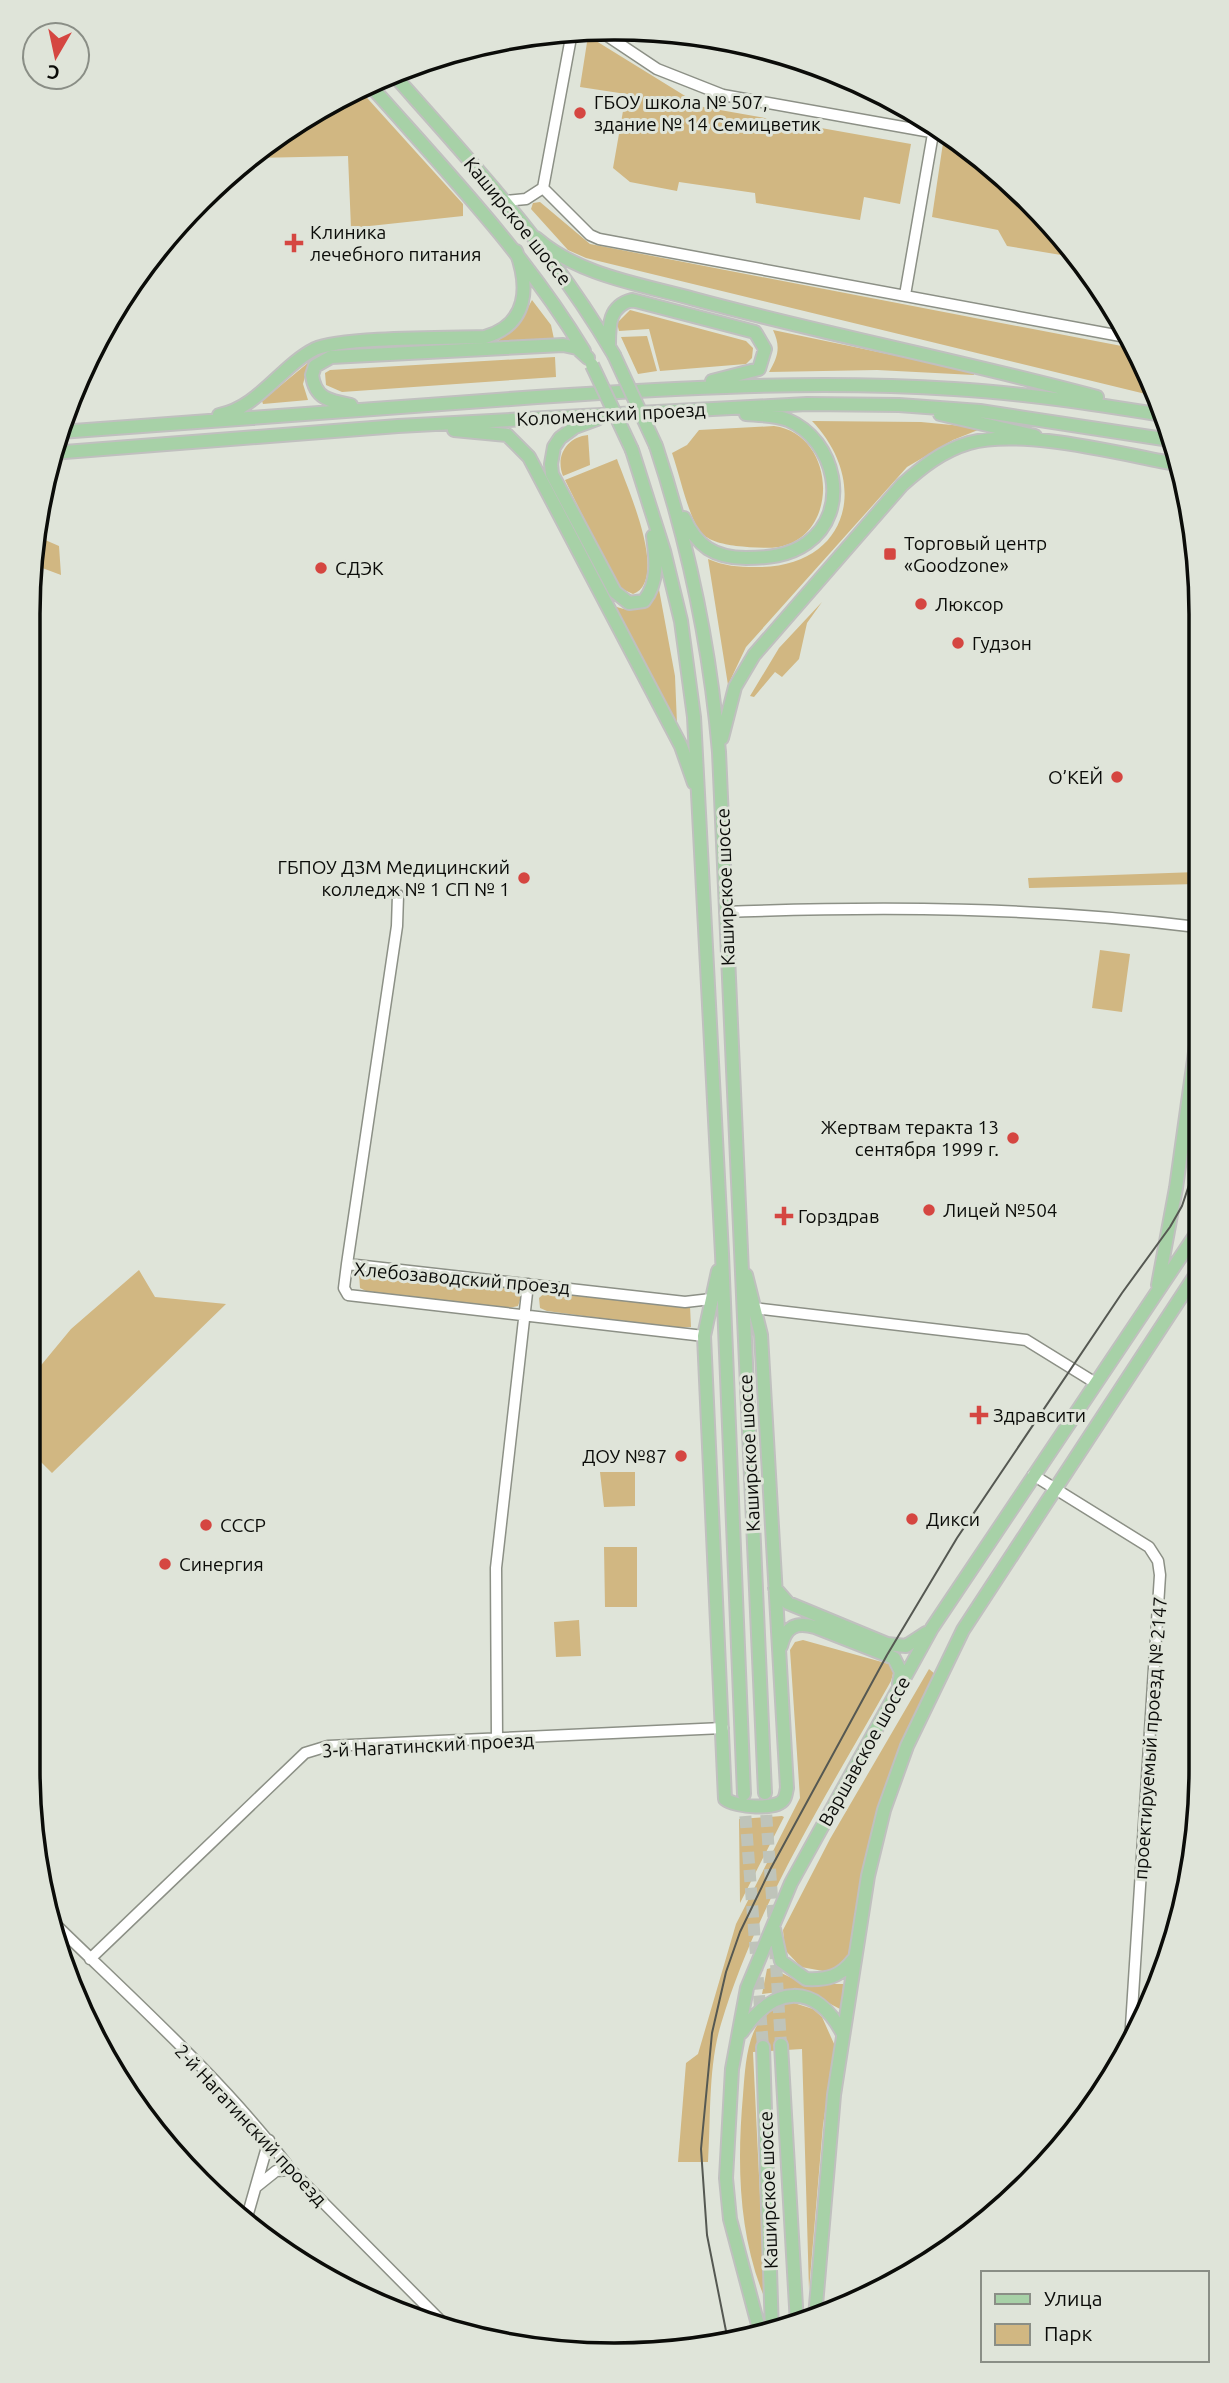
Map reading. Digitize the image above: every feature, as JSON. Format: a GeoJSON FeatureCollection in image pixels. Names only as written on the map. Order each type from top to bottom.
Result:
{"type":"FeatureCollection","features":[{"type":"Feature","properties":{"kind":"main road","name":"Каширское шоссе"},"geometry":{"type":"LineString","coordinates":[[400,82],[537,238],[572,286],[612,351],[656,446],[696,587],[713,682],[719,752],[765,1793]]}},
{"type":"Feature","properties":{"kind":"main road","name":"Каширское шоссе"},"geometry":{"type":"LineString","coordinates":[[376,92],[516,251],[553,300],[590,362],[632,450],[681,621],[694,717],[699,798],[722,1254],[744,1794]]}},
{"type":"Feature","properties":{"kind":"main road"},"geometry":{"type":"LineString","coordinates":[[537,238],[560,257],[603,274],[758,316],[978,365],[1151,412]]}},
{"type":"Feature","properties":{"kind":"main road"},"geometry":{"type":"LineString","coordinates":[[165,424],[225,414],[237,409],[318,348],[485,337],[499,331],[518,312],[526,291],[524,270],[516,251]]}},
{"type":"Feature","properties":{"kind":"main road"},"geometry":{"type":"LineString","coordinates":[[612,351],[610,320],[618,307],[632,300],[755,332],[763,341],[765,349],[759,369],[681,388]]}},
{"type":"Feature","properties":{"kind":"main road"},"geometry":{"type":"LineString","coordinates":[[372,409],[328,401],[320,396],[313,386],[315,366],[331,357],[563,345],[576,348],[590,362]]}},
{"type":"Feature","properties":{"kind":"main road","name":"Коломенский проезд"},"geometry":{"type":"LineString","coordinates":[[71,431],[681,388],[879,385],[954,388],[1027,395],[1152,413]]}},
{"type":"Feature","properties":{"kind":"main road","name":"Коломенский проезд"},"geometry":{"type":"LineString","coordinates":[[64,452],[398,426],[807,404],[899,405],[980,411],[1161,439]]}},
{"type":"Feature","properties":{"kind":"main road"},"geometry":{"type":"LineString","coordinates":[[899,405],[1094,449],[1168,463]]}},
{"type":"Feature","properties":{"kind":"main road"},"geometry":{"type":"LineString","coordinates":[[671,492],[700,543],[718,556],[729,558],[782,555],[806,544],[828,519],[833,501],[833,475],[827,457],[802,428],[772,416],[700,409]]}},
{"type":"Feature","properties":{"kind":"main road"},"geometry":{"type":"LineString","coordinates":[[614,414],[575,427],[560,438],[554,447],[551,464],[552,474],[615,592],[629,603],[644,601],[655,578],[656,556],[646,495]]}},
{"type":"Feature","properties":{"kind":"main road"},"geometry":{"type":"LineString","coordinates":[[398,426],[498,432],[515,440],[529,457],[681,746],[699,798]]}},
{"type":"Feature","properties":{"kind":"main road"},"geometry":{"type":"LineString","coordinates":[[719,752],[735,687],[754,656],[902,485],[928,462],[969,443],[992,439],[1094,449]]}},
{"type":"Feature","properties":{"kind":"main road"},"geometry":{"type":"LineString","coordinates":[[1158,1288],[1189,1104]]}},
{"type":"Feature","properties":{"kind":"main road","name":"Варшавское шоссе"},"geometry":{"type":"LineString","coordinates":[[758,2324],[730,2219],[726,2178],[732,2069],[747,1988],[790,1883],[857,1769],[932,1628],[1094,1382],[1189,1244]]}},
{"type":"Feature","properties":{"kind":"main road"},"geometry":{"type":"LineString","coordinates":[[722,1254],[704,1336],[725,1799],[741,1806],[777,1805],[784,1799],[787,1788],[761,1335],[740,1245]]}},
{"type":"Feature","properties":{"kind":"main road","name":"Варшавское шоссе"},"geometry":{"type":"LineString","coordinates":[[816,2306],[824,2188],[854,1959],[868,1876],[884,1810],[907,1746],[950,1652],[1189,1285]]}},
{"type":"Feature","properties":{"kind":"main road"},"geometry":{"type":"LineString","coordinates":[[773,1578],[778,1593],[789,1603],[887,1644],[906,1646],[932,1628]]}},
{"type":"Feature","properties":{"kind":"main road"},"geometry":{"type":"LineString","coordinates":[[779,1653],[784,1633],[791,1626],[803,1623],[816,1627],[894,1658],[901,1672],[897,1690]]}},
{"type":"Feature","properties":{"kind":"main road"},"geometry":{"type":"LineString","coordinates":[[774,1925],[781,1961],[806,1979],[834,1977],[844,1972],[854,1959]]}},
{"type":"Feature","properties":{"kind":"main road"},"geometry":{"type":"LineString","coordinates":[[737,2038],[756,2011],[775,1998],[797,1995],[816,2003],[835,2019],[843,2034]]}},
{"type":"Feature","properties":{"kind":"main road","name":"Каширское шоссе"},"geometry":{"type":"LineString","coordinates":[[781,2045],[796,2313]]}},
{"type":"Feature","properties":{"kind":"main road","name":"Каширское шоссе"},"geometry":{"type":"LineString","coordinates":[[763,2047],[772,2320]]}},
{"type":"Feature","properties":{"kind":"street"},"geometry":{"type":"LineString","coordinates":[[614,40],[657,69],[723,95],[922,130]]}},
{"type":"Feature","properties":{"kind":"street"},"geometry":{"type":"LineString","coordinates":[[506,201],[526,198],[542,188],[570,42]]}},
{"type":"Feature","properties":{"kind":"street"},"geometry":{"type":"LineString","coordinates":[[905,295],[935,138]]}},
{"type":"Feature","properties":{"kind":"street"},"geometry":{"type":"LineString","coordinates":[[542,188],[590,235],[599,239],[1116,335]]}},
{"type":"Feature","properties":{"kind":"street"},"geometry":{"type":"LineString","coordinates":[[347,1264],[397,926],[398,895]]}},
{"type":"Feature","properties":{"kind":"street"},"geometry":{"type":"LineString","coordinates":[[725,912],[967,908],[1076,913],[1189,926]]}},
{"type":"Feature","properties":{"kind":"street","name":"Хлебозаводский проезд"},"geometry":{"type":"LineString","coordinates":[[704,1336],[355,1297],[344,1288],[347,1264],[685,1302],[711,1298]]}},
{"type":"Feature","properties":{"kind":"street"},"geometry":{"type":"LineString","coordinates":[[497,1740],[496,1568],[527,1284]]}},
{"type":"Feature","properties":{"kind":"street"},"geometry":{"type":"LineString","coordinates":[[753,1308],[1026,1340],[1094,1382]]}},
{"type":"Feature","properties":{"kind":"street","name":"проектируемый проезд № 2147"},"geometry":{"type":"LineString","coordinates":[[1033,1475],[1149,1547],[1158,1561],[1160,1575],[1132,2019]]}},
{"type":"Feature","properties":{"kind":"street","name":"3-й Нагатинский проезд"},"geometry":{"type":"LineString","coordinates":[[90,1959],[305,1753],[328,1746],[723,1728]]}},
{"type":"Feature","properties":{"kind":"street","name":"2-й Нагатинский проезд"},"geometry":{"type":"LineString","coordinates":[[65,1934],[269,2140],[291,2170],[427,2311]]}},
{"type":"Feature","properties":{"kind":"street"},"geometry":{"type":"LineString","coordinates":[[249,2211],[269,2140]]}},
{"type":"Feature","properties":{"kind":"street"},"geometry":{"type":"LineString","coordinates":[[256,2186],[276,2171],[291,2170]]}},
{"type":"Feature","properties":{"kind":"green space"},"geometry":{"type":"Polygon","coordinates":[[[587,41],[595,41],[703,107],[911,144],[900,204],[864,197],[860,220],[756,203],[755,193],[679,182],[677,191],[630,182],[613,168],[626,94],[580,87],[587,41]]]}},
{"type":"Feature","properties":{"kind":"green space"},"geometry":{"type":"Polygon","coordinates":[[[366,97],[463,204],[463,216],[351,228],[348,156],[267,158],[327,117],[366,97]]]}},
{"type":"Feature","properties":{"kind":"green space"},"geometry":{"type":"Polygon","coordinates":[[[943,144],[1021,208],[1062,255],[1007,246],[998,230],[932,217],[943,144]]]}},
{"type":"Feature","properties":{"kind":"green space"},"geometry":{"type":"Polygon","coordinates":[[[540,202],[590,244],[1122,346],[1144,394],[586,258],[568,250],[531,209],[533,203],[540,202]]]}},
{"type":"Feature","properties":{"kind":"green space"},"geometry":{"type":"Polygon","coordinates":[[[532,300],[551,325],[554,339],[497,342],[522,319],[532,300]]]}},
{"type":"Feature","properties":{"kind":"green space"},"geometry":{"type":"Polygon","coordinates":[[[630,310],[746,341],[753,348],[752,358],[746,364],[660,371],[649,329],[619,331],[617,323],[630,310]]]}},
{"type":"Feature","properties":{"kind":"green space"},"geometry":{"type":"Polygon","coordinates":[[[773,330],[974,372],[974,375],[877,370],[769,372],[777,352],[773,330]]]}},
{"type":"Feature","properties":{"kind":"green space"},"geometry":{"type":"Polygon","coordinates":[[[647,336],[657,371],[638,374],[621,337],[647,336]]]}},
{"type":"Feature","properties":{"kind":"green space"},"geometry":{"type":"Polygon","coordinates":[[[555,357],[556,377],[342,392],[326,385],[325,373],[330,370],[555,357]]]}},
{"type":"Feature","properties":{"kind":"green space"},"geometry":{"type":"Polygon","coordinates":[[[309,362],[303,384],[308,400],[263,404],[262,401],[309,362]]]}},
{"type":"Feature","properties":{"kind":"green space"},"geometry":{"type":"Polygon","coordinates":[[[812,421],[921,422],[983,428],[953,440],[907,467],[746,647],[728,685],[708,559],[743,567],[786,564],[811,554],[829,538],[841,518],[845,495],[841,471],[831,445],[812,421]]]}},
{"type":"Feature","properties":{"kind":"green space"},"geometry":{"type":"Polygon","coordinates":[[[774,426],[795,433],[810,447],[819,465],[823,485],[821,506],[813,524],[799,539],[779,547],[736,546],[710,539],[698,529],[690,511],[672,453],[687,445],[699,430],[774,426]]]}},
{"type":"Feature","properties":{"kind":"green space"},"geometry":{"type":"Polygon","coordinates":[[[588,435],[590,465],[563,476],[561,461],[565,449],[574,439],[588,435]]]}},
{"type":"Feature","properties":{"kind":"green space"},"geometry":{"type":"Polygon","coordinates":[[[617,459],[636,509],[647,552],[647,571],[643,585],[633,594],[618,587],[565,480],[617,459]]]}},
{"type":"Feature","properties":{"kind":"green space"},"geometry":{"type":"Polygon","coordinates":[[[45,540],[59,546],[61,575],[42,568],[45,540]]]}},
{"type":"Feature","properties":{"kind":"green space"},"geometry":{"type":"Polygon","coordinates":[[[658,584],[675,676],[677,724],[614,606],[630,610],[641,607],[658,584]]]}},
{"type":"Feature","properties":{"kind":"green space"},"geometry":{"type":"Polygon","coordinates":[[[822,602],[807,623],[799,659],[782,677],[775,672],[754,697],[750,696],[779,648],[822,602]]]}},
{"type":"Feature","properties":{"kind":"green space"},"geometry":{"type":"Polygon","coordinates":[[[1189,872],[1189,884],[1029,888],[1028,878],[1189,872]]]}},
{"type":"Feature","properties":{"kind":"green space"},"geometry":{"type":"Polygon","coordinates":[[[1100,950],[1130,954],[1122,1012],[1092,1008],[1100,950]]]}},
{"type":"Feature","properties":{"kind":"green space"},"geometry":{"type":"Polygon","coordinates":[[[139,1270],[155,1297],[226,1304],[52,1473],[40,1461],[40,1366],[71,1329],[139,1270]]]}},
{"type":"Feature","properties":{"kind":"green space"},"geometry":{"type":"Polygon","coordinates":[[[369,1270],[516,1287],[521,1297],[518,1306],[509,1308],[366,1291],[360,1288],[359,1273],[369,1270]]]}},
{"type":"Feature","properties":{"kind":"green space"},"geometry":{"type":"Polygon","coordinates":[[[548,1290],[690,1306],[691,1327],[673,1328],[547,1311],[540,1308],[539,1298],[548,1290]]]}},
{"type":"Feature","properties":{"kind":"green space"},"geometry":{"type":"Polygon","coordinates":[[[600,1472],[635,1472],[635,1506],[604,1507],[600,1472]]]}},
{"type":"Feature","properties":{"kind":"green space"},"geometry":{"type":"Polygon","coordinates":[[[604,1547],[637,1547],[637,1607],[605,1607],[604,1547]]]}},
{"type":"Feature","properties":{"kind":"green space"},"geometry":{"type":"Polygon","coordinates":[[[579,1620],[581,1656],[556,1657],[554,1622],[579,1620]]]}},
{"type":"Feature","properties":{"kind":"green space"},"geometry":{"type":"Polygon","coordinates":[[[803,1640],[889,1664],[894,1670],[891,1681],[775,1891],[736,1979],[721,2024],[714,2058],[708,2162],[678,2162],[686,2063],[698,2054],[736,1924],[800,1798],[790,1650],[795,1642],[803,1640]]]}},
{"type":"Feature","properties":{"kind":"green space"},"geometry":{"type":"Polygon","coordinates":[[[929,1669],[935,1674],[900,1753],[860,1896],[850,1954],[834,1969],[823,1971],[801,1967],[785,1950],[783,1930],[830,1839],[929,1669]]]}},
{"type":"Feature","properties":{"kind":"green space"},"geometry":{"type":"Polygon","coordinates":[[[784,1817],[740,1903],[739,1819],[784,1817]]]}},
{"type":"Feature","properties":{"kind":"green space"},"geometry":{"type":"Polygon","coordinates":[[[771,1968],[804,1984],[843,1984],[842,2007],[840,2009],[802,1989],[762,1994],[767,1969],[771,1968]]]}},
{"type":"Feature","properties":{"kind":"green space"},"geometry":{"type":"Polygon","coordinates":[[[794,2003],[813,2009],[822,2017],[835,2046],[823,2125],[809,2290],[802,2049],[753,2052],[765,2299],[749,2249],[742,2198],[740,2146],[744,2081],[748,2051],[758,2023],[778,2006],[794,2003]]]}},
{"type":"Feature","properties":{"kind":"tunnel"},"geometry":{"type":"LineString","coordinates":[[765,1797],[774,1926]]}},
{"type":"Feature","properties":{"kind":"tunnel"},"geometry":{"type":"LineString","coordinates":[[744,1798],[763,2047]]}},
{"type":"Feature","properties":{"kind":"tunnel"},"geometry":{"type":"LineString","coordinates":[[775,1947],[781,2045]]}},
{"type":"Feature","properties":{"kind":"tram line"},"geometry":{"type":"LineString","coordinates":[[726,2332],[707,2235],[701,2149],[712,2033],[726,1972],[740,1932],[771,1868],[887,1655],[957,1538],[1122,1293],[1170,1227],[1182,1206],[1189,1185]]}},
{"type":"Feature","properties":{"kind":"place","name":"ГБОУ школа № 507, здание № 14 Семицветик"},"geometry":{"type":"Point","coordinates":[580,113]}},
{"type":"Feature","properties":{"kind":"place","name":"Клиника лечебного питания"},"geometry":{"type":"Point","coordinates":[294,243]}},
{"type":"Feature","properties":{"kind":"place","name":"Торговый центр «Goodzone»"},"geometry":{"type":"Point","coordinates":[890,554]}},
{"type":"Feature","properties":{"kind":"place","name":"СДЭК"},"geometry":{"type":"Point","coordinates":[321,568]}},
{"type":"Feature","properties":{"kind":"place","name":"Люксор"},"geometry":{"type":"Point","coordinates":[921,604]}},
{"type":"Feature","properties":{"kind":"place","name":"Гудзон"},"geometry":{"type":"Point","coordinates":[958,643]}},
{"type":"Feature","properties":{"kind":"place","name":"О’КЕЙ"},"geometry":{"type":"Point","coordinates":[1117,777]}},
{"type":"Feature","properties":{"kind":"place","name":"ГБПОУ ДЗМ Медицинский колледж № 1 СП № 1"},"geometry":{"type":"Point","coordinates":[524,878]}},
{"type":"Feature","properties":{"kind":"place","name":"Жертвам теракта 13 сентября 1999 г."},"geometry":{"type":"Point","coordinates":[1013,1138]}},
{"type":"Feature","properties":{"kind":"place","name":"Лицей №504"},"geometry":{"type":"Point","coordinates":[929,1210]}},
{"type":"Feature","properties":{"kind":"place","name":"Горздрав"},"geometry":{"type":"Point","coordinates":[784,1216]}},
{"type":"Feature","properties":{"kind":"place","name":"Здравсити"},"geometry":{"type":"Point","coordinates":[979,1415]}},
{"type":"Feature","properties":{"kind":"place","name":"ДОУ №87"},"geometry":{"type":"Point","coordinates":[681,1456]}},
{"type":"Feature","properties":{"kind":"place","name":"Дикси"},"geometry":{"type":"Point","coordinates":[912,1519]}},
{"type":"Feature","properties":{"kind":"place","name":"СССР"},"geometry":{"type":"Point","coordinates":[206,1525]}},
{"type":"Feature","properties":{"kind":"place","name":"Синергия"},"geometry":{"type":"Point","coordinates":[165,1564]}}]}
